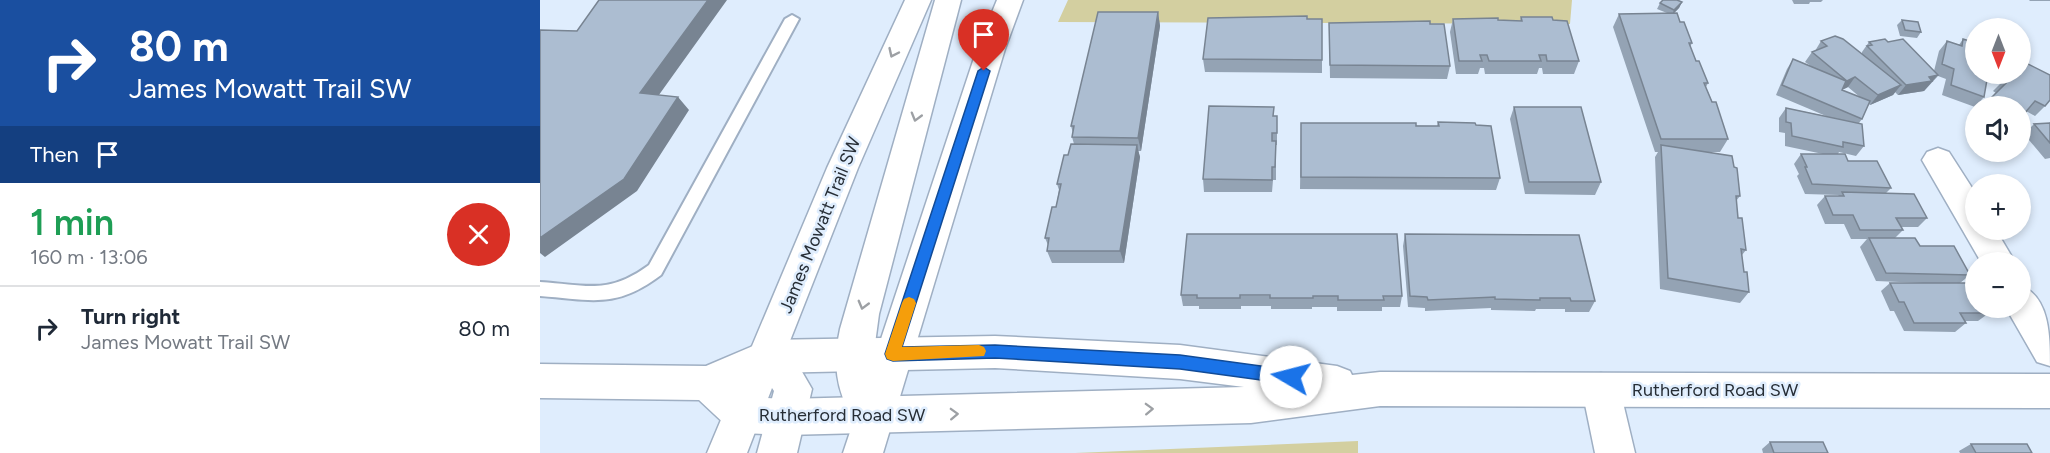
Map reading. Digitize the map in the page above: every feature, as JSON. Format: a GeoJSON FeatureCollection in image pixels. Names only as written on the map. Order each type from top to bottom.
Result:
{"type":"FeatureCollection","features":[{"type":"Feature","properties":{"kind":"street","name":"James Mowatt Trail SW"},"geometry":{"type":"LineString","coordinates":[[727,453],[815,233],[880,80],[918,0]]}},
{"type":"Feature","properties":{"kind":"street"},"geometry":{"type":"LineString","coordinates":[[874,416],[855,384],[852,355],[861,314],[948,0]]}},
{"type":"Feature","properties":{"kind":"street"},"geometry":{"type":"LineString","coordinates":[[863,453],[991,49],[1010,0]]}},
{"type":"Feature","properties":{"kind":"street"},"geometry":{"type":"LineString","coordinates":[[1938,160],[1965,205]]}},
{"type":"Feature","properties":{"kind":"street"},"geometry":{"type":"LineString","coordinates":[[2031,318],[2050,350]]}},
{"type":"Feature","properties":{"kind":"street","name":"Rutherford Road SW"},"geometry":{"type":"LineString","coordinates":[[1380,389],[1180,362],[995,351],[767,357],[707,383],[743,415],[786,417],[1251,405],[1380,389],[2050,391]]}},
{"type":"Feature","properties":{"kind":"street"},"geometry":{"type":"LineString","coordinates":[[767,357],[781,370],[793,389],[777,453]]}},
{"type":"Feature","properties":{"kind":"street"},"geometry":{"type":"LineString","coordinates":[[540,381],[707,383]]}},
{"type":"Feature","properties":{"kind":"street"},"geometry":{"type":"LineString","coordinates":[[1601,390],[1615,453]]}},
{"type":"Feature","properties":{"kind":"lane"},"geometry":{"type":"LineString","coordinates":[[540,289],[608,294],[636,284],[655,270],[792,19]]}},
{"type":"Feature","properties":{"kind":"shaded area"},"geometry":{"type":"Polygon","coordinates":[[[1068,0],[1572,0],[1570,24],[1058,22],[1068,0]]]}},
{"type":"Feature","properties":{"kind":"shaded area"},"geometry":{"type":"Polygon","coordinates":[[[1358,441],[1358,453],[1075,453],[1358,441]]]}},
{"type":"Feature","properties":{"kind":"building"},"geometry":{"type":"Polygon","coordinates":[[[599,0],[708,0],[640,93],[678,97],[624,179],[540,238],[540,30],[577,31],[599,0]]]}},
{"type":"Feature","properties":{"kind":"building"},"geometry":{"type":"Polygon","coordinates":[[[1663,0],[1682,2],[1674,10],[1660,3],[1663,0]]]}},
{"type":"Feature","properties":{"kind":"building"},"geometry":{"type":"Polygon","coordinates":[[[1098,12],[1158,12],[1138,138],[1072,137],[1074,126],[1071,126],[1098,12]]]}},
{"type":"Feature","properties":{"kind":"building"},"geometry":{"type":"Polygon","coordinates":[[[1677,13],[1680,22],[1684,22],[1696,61],[1699,61],[1708,83],[1704,83],[1712,102],[1716,102],[1728,139],[1661,139],[1619,14],[1677,13]]]}},
{"type":"Feature","properties":{"kind":"building"},"geometry":{"type":"Polygon","coordinates":[[[1307,16],[1307,19],[1322,19],[1322,60],[1203,59],[1208,18],[1307,16]]]}},
{"type":"Feature","properties":{"kind":"building"},"geometry":{"type":"Polygon","coordinates":[[[1521,17],[1552,17],[1553,20],[1567,21],[1579,61],[1547,61],[1546,55],[1539,55],[1541,61],[1489,61],[1487,55],[1480,55],[1482,61],[1459,61],[1453,19],[1498,18],[1498,20],[1522,21],[1521,17]]]}},
{"type":"Feature","properties":{"kind":"building"},"geometry":{"type":"Polygon","coordinates":[[[1902,20],[1918,22],[1921,32],[1905,30],[1902,20]]]}},
{"type":"Feature","properties":{"kind":"building"},"geometry":{"type":"Polygon","coordinates":[[[1430,21],[1430,24],[1444,24],[1450,66],[1330,65],[1329,23],[1430,21]]]}},
{"type":"Feature","properties":{"kind":"building"},"geometry":{"type":"Polygon","coordinates":[[[1835,36],[1843,39],[1901,85],[1878,95],[1855,77],[1847,81],[1812,52],[1827,46],[1821,41],[1835,36]]]}},
{"type":"Feature","properties":{"kind":"building"},"geometry":{"type":"Polygon","coordinates":[[[1885,39],[1888,42],[1903,39],[1938,75],[1929,77],[1932,81],[1906,85],[1867,46],[1872,45],[1869,42],[1885,39]]]}},
{"type":"Feature","properties":{"kind":"building"},"geometry":{"type":"Polygon","coordinates":[[[1963,39],[1965,40],[1965,84],[1986,84],[1984,96],[1951,85],[1954,69],[1942,64],[1947,41],[1962,46],[1963,39]]]}},
{"type":"Feature","properties":{"kind":"building"},"geometry":{"type":"Polygon","coordinates":[[[1793,59],[1846,81],[1842,90],[1870,101],[1862,119],[1782,85],[1793,59]]]}},
{"type":"Feature","properties":{"kind":"building"},"geometry":{"type":"Polygon","coordinates":[[[2031,66],[2050,75],[2050,100],[2045,106],[2035,101],[2031,106],[2031,96],[1993,96],[2005,84],[2031,84],[2031,66]]]}},
{"type":"Feature","properties":{"kind":"building"},"geometry":{"type":"Polygon","coordinates":[[[1209,106],[1274,107],[1273,116],[1277,116],[1277,133],[1272,133],[1272,141],[1276,141],[1272,180],[1203,179],[1209,106]]]}},
{"type":"Feature","properties":{"kind":"building"},"geometry":{"type":"Polygon","coordinates":[[[1514,107],[1581,107],[1601,182],[1529,182],[1514,107]]]}},
{"type":"Feature","properties":{"kind":"building"},"geometry":{"type":"Polygon","coordinates":[[[1786,108],[1862,124],[1864,146],[1843,142],[1843,147],[1792,136],[1791,123],[1786,122],[1786,108]]]}},
{"type":"Feature","properties":{"kind":"building"},"geometry":{"type":"Polygon","coordinates":[[[1438,122],[1491,126],[1500,178],[1301,177],[1301,123],[1416,123],[1416,126],[1439,126],[1438,122]]]}},
{"type":"Feature","properties":{"kind":"building"},"geometry":{"type":"Polygon","coordinates":[[[2050,123],[2050,143],[2034,124],[2050,123]]]}},
{"type":"Feature","properties":{"kind":"building"},"geometry":{"type":"Polygon","coordinates":[[[1071,144],[1137,145],[1120,251],[1047,251],[1049,238],[1045,238],[1052,207],[1056,207],[1061,184],[1057,184],[1064,155],[1068,155],[1071,144]]]}},
{"type":"Feature","properties":{"kind":"building"},"geometry":{"type":"Polygon","coordinates":[[[1661,145],[1732,156],[1734,167],[1737,168],[1740,196],[1736,196],[1738,218],[1742,218],[1746,250],[1741,249],[1749,292],[1668,278],[1661,145]]]}},
{"type":"Feature","properties":{"kind":"building"},"geometry":{"type":"Polygon","coordinates":[[[1801,154],[1845,154],[1848,161],[1877,161],[1891,188],[1812,184],[1801,154]]]}},
{"type":"Feature","properties":{"kind":"building"},"geometry":{"type":"Polygon","coordinates":[[[1842,192],[1914,194],[1927,218],[1896,218],[1903,230],[1860,230],[1853,215],[1833,215],[1825,196],[1844,196],[1842,192]]]}},
{"type":"Feature","properties":{"kind":"building"},"geometry":{"type":"Polygon","coordinates":[[[1187,234],[1397,234],[1402,296],[1383,296],[1384,300],[1338,300],[1338,296],[1270,298],[1270,295],[1240,295],[1240,298],[1197,298],[1197,295],[1181,295],[1187,234]]]}},
{"type":"Feature","properties":{"kind":"building"},"geometry":{"type":"Polygon","coordinates":[[[1405,234],[1579,235],[1595,301],[1571,301],[1570,298],[1495,299],[1495,297],[1428,300],[1427,297],[1410,296],[1405,234]]]}},
{"type":"Feature","properties":{"kind":"building"},"geometry":{"type":"Polygon","coordinates":[[[1869,238],[1915,238],[1920,246],[1954,246],[1965,266],[1965,275],[1886,273],[1869,238]]]}},
{"type":"Feature","properties":{"kind":"building"},"geometry":{"type":"Polygon","coordinates":[[[1890,283],[1965,283],[1965,313],[1960,313],[1966,323],[1914,323],[1904,302],[1899,302],[1890,283]]]}},
{"type":"Feature","properties":{"kind":"building"},"geometry":{"type":"Polygon","coordinates":[[[1770,442],[1823,442],[1828,453],[1774,453],[1770,442]]]}},
{"type":"Feature","properties":{"kind":"building"},"geometry":{"type":"Polygon","coordinates":[[[1971,444],[2027,444],[2032,453],[1976,453],[1971,444]]]}},
{"type":"Feature","properties":{"kind":"slow traffic"},"geometry":{"type":"LineString","coordinates":[[909,303],[893,354],[979,351]]}},
{"type":"Feature","properties":{"kind":"route"},"geometry":{"type":"LineString","coordinates":[[984,71],[893,354],[995,351],[1180,362],[1291,377]]}}]}
